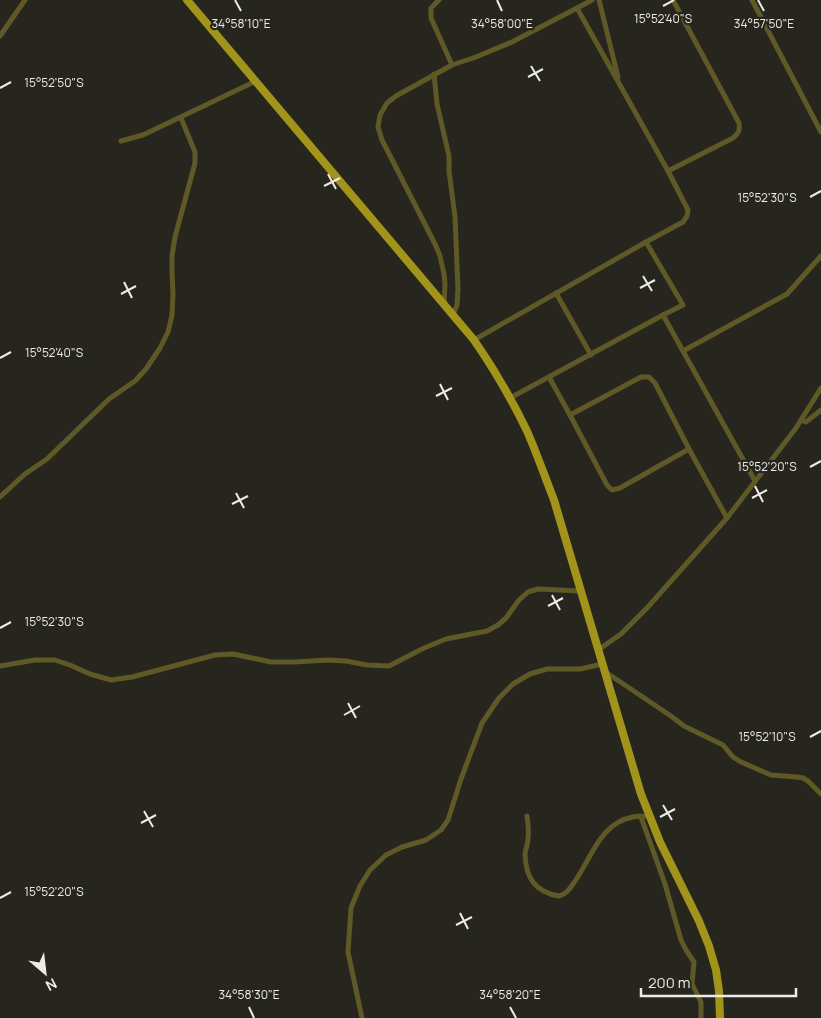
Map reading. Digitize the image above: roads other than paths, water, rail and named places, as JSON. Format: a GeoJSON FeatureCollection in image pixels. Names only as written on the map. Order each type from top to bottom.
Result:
{"type":"FeatureCollection","features":[{"type":"Feature","properties":{"kind":"highway"},"geometry":{"type":"LineString","coordinates":[[187,0],[474,340],[510,398],[542,466],[554,500],[641,794],[645,816],[700,921],[710,946],[716,970],[720,1018]]}},
{"type":"Feature","properties":{"kind":"street"},"geometry":{"type":"LineString","coordinates":[[0,36],[25,0]]}},
{"type":"Feature","properties":{"kind":"street"},"geometry":{"type":"LineString","coordinates":[[439,0],[431,8],[431,18],[452,65]]}},
{"type":"Feature","properties":{"kind":"street"},"geometry":{"type":"LineString","coordinates":[[444,305],[445,284],[440,256],[382,140],[378,127],[380,116],[387,103],[396,96],[434,74],[512,42],[592,0]]}},
{"type":"Feature","properties":{"kind":"street"},"geometry":{"type":"LineString","coordinates":[[599,0],[620,85]]}},
{"type":"Feature","properties":{"kind":"street"},"geometry":{"type":"LineString","coordinates":[[668,171],[733,138],[740,128],[673,0]]}},
{"type":"Feature","properties":{"kind":"street"},"geometry":{"type":"LineString","coordinates":[[752,0],[821,132]]}},
{"type":"Feature","properties":{"kind":"street"},"geometry":{"type":"LineString","coordinates":[[474,340],[683,222],[687,216],[688,210],[668,171],[577,8]]}},
{"type":"Feature","properties":{"kind":"street"},"geometry":{"type":"LineString","coordinates":[[434,74],[437,104],[449,156],[449,172],[455,217],[458,289],[457,305],[453,315]]}},
{"type":"Feature","properties":{"kind":"street"},"geometry":{"type":"LineString","coordinates":[[121,140],[143,135],[256,82]]}},
{"type":"Feature","properties":{"kind":"street"},"geometry":{"type":"LineString","coordinates":[[0,497],[25,474],[47,459],[109,399],[134,382],[146,370],[168,332],[172,315],[172,256],[175,237],[195,163],[195,152],[181,118]]}},
{"type":"Feature","properties":{"kind":"street"},"geometry":{"type":"LineString","coordinates":[[510,398],[683,305],[646,242]]}},
{"type":"Feature","properties":{"kind":"street"},"geometry":{"type":"LineString","coordinates":[[683,351],[788,294],[821,256]]}},
{"type":"Feature","properties":{"kind":"street"},"geometry":{"type":"LineString","coordinates":[[556,293],[591,355]]}},
{"type":"Feature","properties":{"kind":"street"},"geometry":{"type":"LineString","coordinates":[[663,315],[755,481]]}},
{"type":"Feature","properties":{"kind":"street"},"geometry":{"type":"LineString","coordinates":[[550,377],[607,485],[612,490],[620,488],[689,449]]}},
{"type":"Feature","properties":{"kind":"street"},"geometry":{"type":"LineString","coordinates":[[570,415],[641,377],[649,377],[656,383],[689,449],[728,518]]}},
{"type":"Feature","properties":{"kind":"street"},"geometry":{"type":"LineString","coordinates":[[598,650],[621,634],[647,608],[728,518],[801,420],[821,388]]}},
{"type":"Feature","properties":{"kind":"street"},"geometry":{"type":"LineString","coordinates":[[801,420],[806,422],[821,410]]}},
{"type":"Feature","properties":{"kind":"street"},"geometry":{"type":"LineString","coordinates":[[0,666],[35,660],[55,660],[111,680],[132,677],[215,655],[233,654],[271,662],[328,660],[388,666],[446,639],[487,631],[506,618],[519,600],[528,592],[538,590],[580,591]]}},
{"type":"Feature","properties":{"kind":"street"},"geometry":{"type":"LineString","coordinates":[[362,1018],[348,952],[351,908],[360,886],[370,870],[386,855],[402,847],[426,840],[440,830],[448,820],[482,723],[499,698],[513,684],[530,674],[547,669],[602,667],[684,726],[723,745],[740,762],[770,775],[803,778],[821,794]]}},
{"type":"Feature","properties":{"kind":"street"},"geometry":{"type":"LineString","coordinates":[[527,816],[528,839],[525,856],[529,876],[534,885],[543,892],[559,896],[568,892],[595,846],[610,828],[633,817],[645,816],[681,940],[694,962],[692,984],[701,1002],[701,1018]]}}]}
